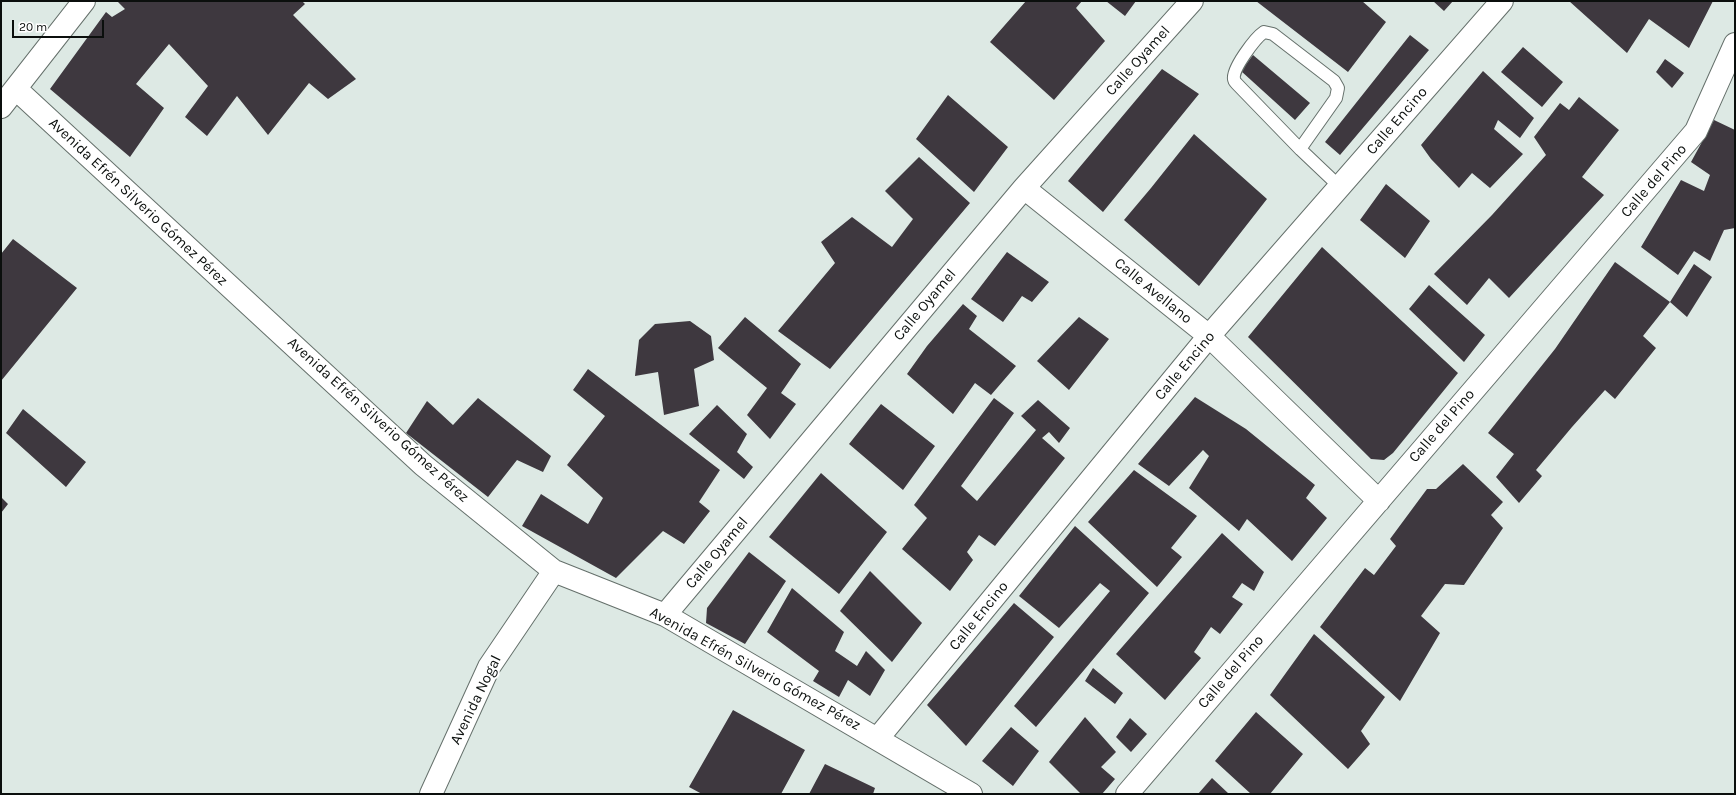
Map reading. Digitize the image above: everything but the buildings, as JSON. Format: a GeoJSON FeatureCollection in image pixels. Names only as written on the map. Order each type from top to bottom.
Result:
{"type":"FeatureCollection","features":[{"type":"Feature","properties":{"kind":"street"},"geometry":{"type":"LineString","coordinates":[[1,107],[16,90],[84,1]]}},
{"type":"Feature","properties":{"kind":"street","name":"Calle Oyamel"},"geometry":{"type":"LineString","coordinates":[[665,615],[1024,188],[1192,1]]}},
{"type":"Feature","properties":{"kind":"street","name":"Calle Encino"},"geometry":{"type":"LineString","coordinates":[[878,738],[1209,336],[1502,1]]}},
{"type":"Feature","properties":{"kind":"street","name":"Calle del Pino"},"geometry":{"type":"LineString","coordinates":[[1127,794],[1696,131],[1735,44]]}},
{"type":"Feature","properties":{"kind":"street","name":"Avenida Efrén Silverio Gómez Pérez"},"geometry":{"type":"LineString","coordinates":[[16,90],[423,465],[554,570],[665,615],[878,738],[971,794]]}},
{"type":"Feature","properties":{"kind":"street","name":"Calle Avellano"},"geometry":{"type":"LineString","coordinates":[[1024,188],[1209,336],[1379,501]]}},
{"type":"Feature","properties":{"kind":"street","name":"Avenida Nogal"},"geometry":{"type":"LineString","coordinates":[[431,794],[489,667],[554,570]]}},
{"type":"Feature","properties":{"kind":"lane"},"geometry":{"type":"LineString","coordinates":[[1300,148],[1336,98],[1338,88],[1334,81],[1273,34],[1264,32],[1257,36],[1235,70],[1234,78],[1237,84],[1300,148],[1340,187]]}}]}
